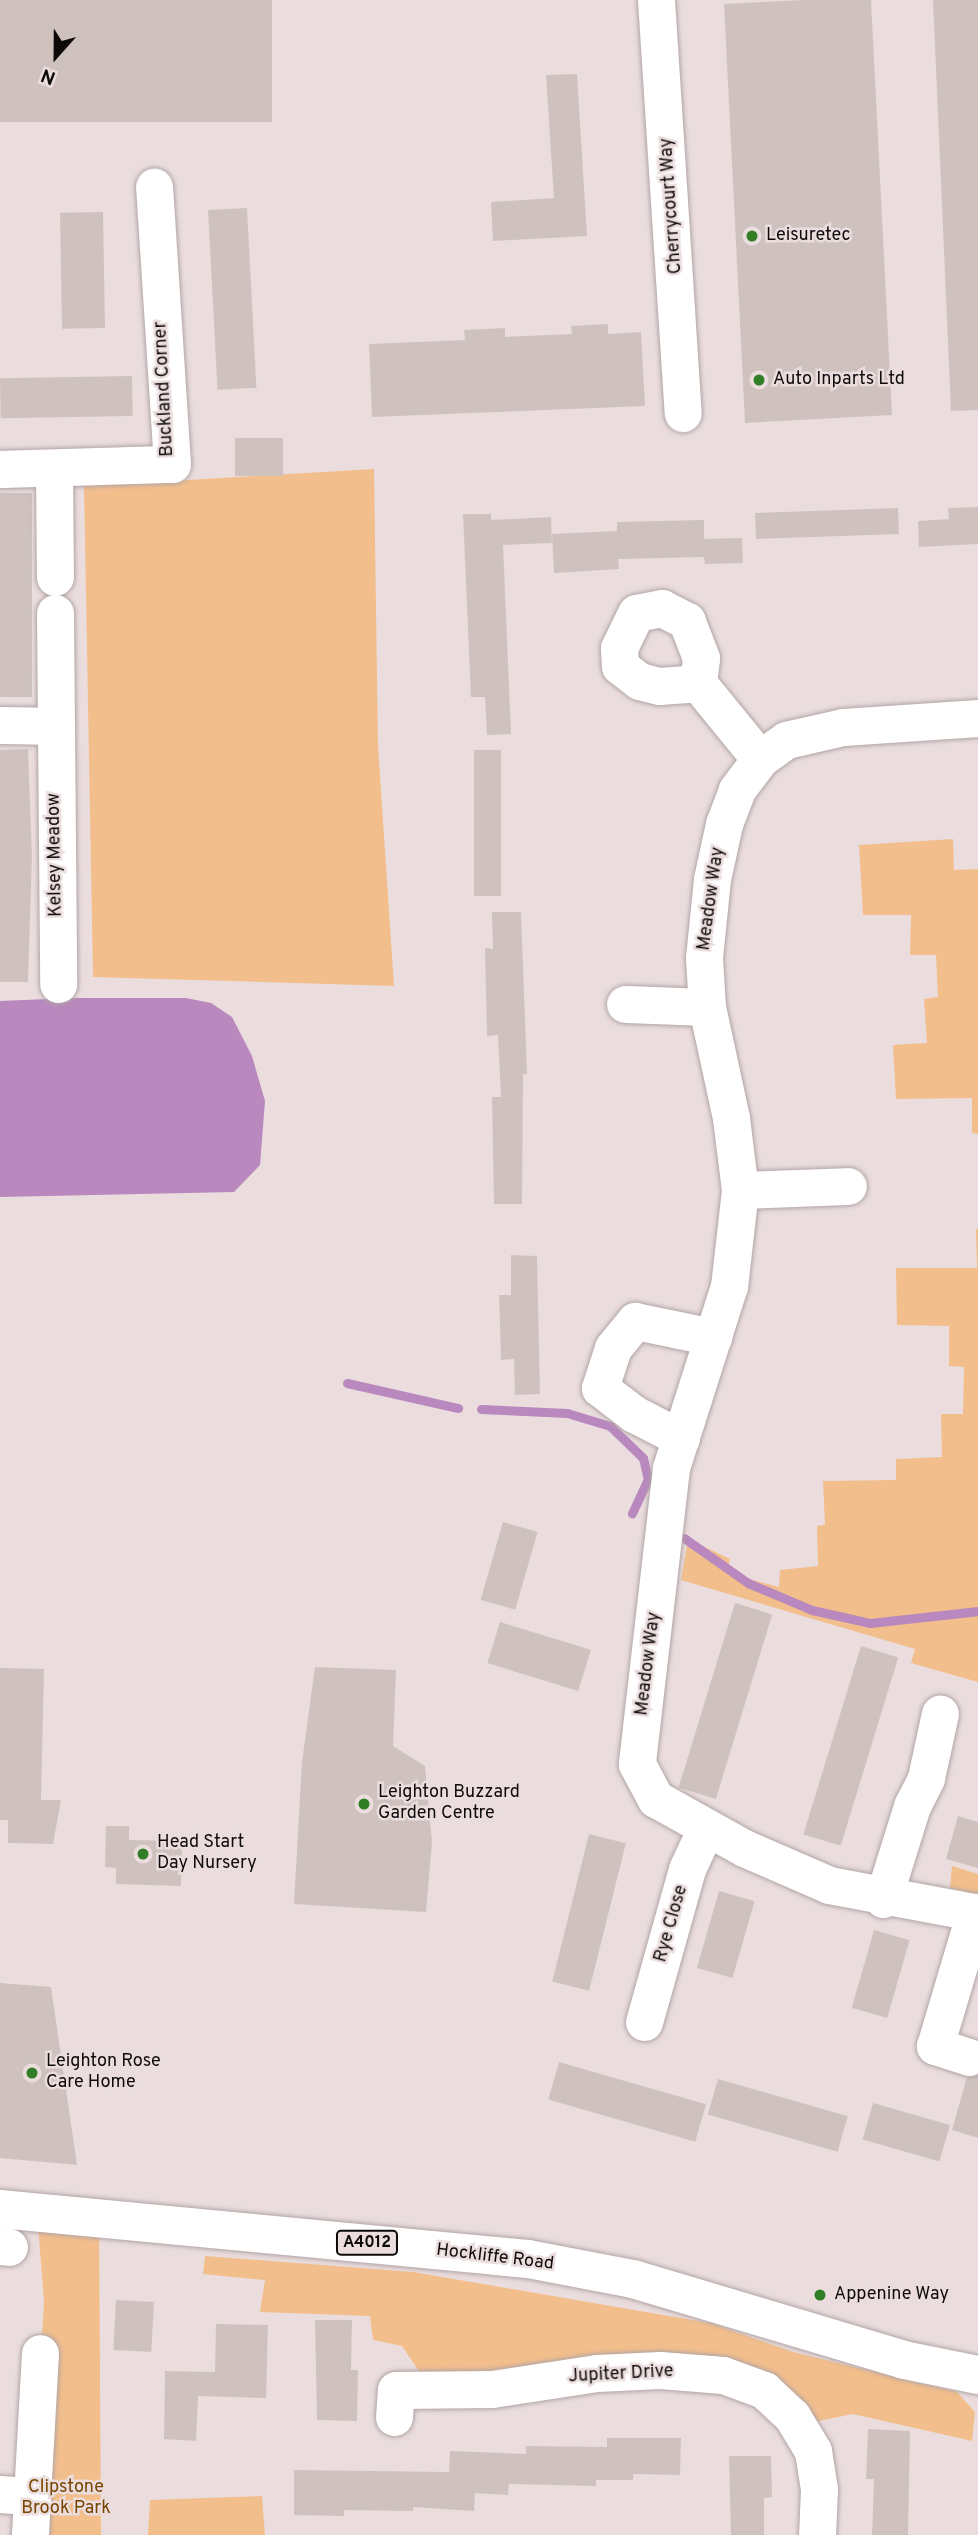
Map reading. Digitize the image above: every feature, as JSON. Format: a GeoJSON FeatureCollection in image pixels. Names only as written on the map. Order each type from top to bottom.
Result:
{"type":"FeatureCollection","features":[{"type":"Feature","properties":{"kind":"main road","name":"Hockliffe Road"},"geometry":{"type":"LineString","coordinates":[[0,2209],[528,2259],[634,2279],[904,2360],[978,2375]]}},
{"type":"Feature","properties":{"kind":"street","name":"Cherrycourt Way"},"geometry":{"type":"LineString","coordinates":[[656,0],[684,413]]}},
{"type":"Feature","properties":{"kind":"street","name":"Buckland Corner"},"geometry":{"type":"LineString","coordinates":[[0,469],[172,464],[153,187]]}},
{"type":"Feature","properties":{"kind":"street","name":"Kelsey Meadow"},"geometry":{"type":"LineString","coordinates":[[54,468],[58,984]]}},
{"type":"Feature","properties":{"kind":"street"},"geometry":{"type":"LineString","coordinates":[[698,683],[760,759]]}},
{"type":"Feature","properties":{"kind":"street","name":"Meadow Way"},"geometry":{"type":"LineString","coordinates":[[976,1913],[883,1899],[829,1885],[706,1828],[656,1799],[637,1764],[671,1468],[729,1286],[740,1190],[731,1118],[707,1007],[704,958],[712,879],[737,790],[760,759],[786,740],[814,731],[978,718]]}},
{"type":"Feature","properties":{"kind":"street"},"geometry":{"type":"LineString","coordinates":[[0,725],[55,726]]}},
{"type":"Feature","properties":{"kind":"street"},"geometry":{"type":"LineString","coordinates":[[625,1004],[707,1007]]}},
{"type":"Feature","properties":{"kind":"street"},"geometry":{"type":"LineString","coordinates":[[740,1190],[848,1185]]}},
{"type":"Feature","properties":{"kind":"street"},"geometry":{"type":"LineString","coordinates":[[681,1438],[634,1414],[600,1388],[613,1348],[635,1321],[713,1337]]}},
{"type":"Feature","properties":{"kind":"street"},"geometry":{"type":"LineString","coordinates":[[883,1899],[912,1806],[926,1778],[940,1713]]}},
{"type":"Feature","properties":{"kind":"street","name":"Rye Close"},"geometry":{"type":"LineString","coordinates":[[644,2022],[687,1869],[706,1828]]}},
{"type":"Feature","properties":{"kind":"street"},"geometry":{"type":"LineString","coordinates":[[969,2057],[935,2046],[976,1913]]}},
{"type":"Feature","properties":{"kind":"street"},"geometry":{"type":"LineString","coordinates":[[30,2535],[16,2495],[40,2353]]}},
{"type":"Feature","properties":{"kind":"street","name":"Jupiter Drive"},"geometry":{"type":"LineString","coordinates":[[397,2389],[492,2389],[597,2373],[647,2371],[723,2375],[764,2390],[792,2416],[813,2451],[819,2490],[817,2535]]}},
{"type":"Feature","properties":{"kind":"green space"},"geometry":{"type":"Polygon","coordinates":[[[374,469],[378,745],[394,986],[93,977],[84,486],[374,469]]]}},
{"type":"Feature","properties":{"kind":"green space"},"geometry":{"type":"Polygon","coordinates":[[[953,839],[954,870],[978,869],[978,1134],[972,1133],[972,1098],[896,1099],[893,1045],[927,1043],[924,999],[938,997],[936,955],[910,955],[911,915],[863,915],[859,845],[953,839]]]}},
{"type":"Feature","properties":{"kind":"green space"},"geometry":{"type":"Polygon","coordinates":[[[978,1229],[978,1682],[911,1663],[915,1649],[681,1580],[688,1539],[730,1559],[726,1573],[779,1587],[780,1570],[818,1566],[817,1526],[825,1525],[823,1481],[896,1480],[896,1459],[942,1457],[941,1414],[963,1414],[964,1367],[949,1366],[949,1326],[897,1325],[896,1268],[977,1268],[978,1229]]]}},
{"type":"Feature","properties":{"kind":"green space"},"geometry":{"type":"Polygon","coordinates":[[[952,1866],[978,1874],[978,1895],[950,1888],[952,1866]]]}},
{"type":"Feature","properties":{"kind":"green space","name":"Clipstone Brook Park"},"geometry":{"type":"Polygon","coordinates":[[[37,2212],[99,2217],[101,2535],[30,2535],[44,2302],[37,2212]]]}},
{"type":"Feature","properties":{"kind":"green space"},"geometry":{"type":"Polygon","coordinates":[[[205,2256],[413,2272],[710,2323],[793,2352],[957,2392],[975,2412],[972,2441],[853,2414],[814,2422],[793,2392],[750,2365],[665,2357],[423,2377],[402,2346],[373,2340],[370,2316],[260,2312],[265,2280],[203,2274],[205,2256]]]}},
{"type":"Feature","properties":{"kind":"green space"},"geometry":{"type":"Polygon","coordinates":[[[262,2496],[265,2535],[148,2535],[150,2500],[262,2496]]]}},
{"type":"Feature","properties":{"kind":"shaded area"},"geometry":{"type":"Polygon","coordinates":[[[186,998],[211,1003],[232,1017],[252,1056],[265,1101],[260,1165],[234,1192],[0,1197],[0,1001],[186,998]]]}},
{"type":"Feature","properties":{"kind":"building"},"geometry":{"type":"Polygon","coordinates":[[[0,0],[272,0],[272,122],[0,122],[0,0]]]}},
{"type":"Feature","properties":{"kind":"building"},"geometry":{"type":"Polygon","coordinates":[[[871,0],[892,415],[745,423],[724,4],[871,0]]]}},
{"type":"Feature","properties":{"kind":"building"},"geometry":{"type":"Polygon","coordinates":[[[933,0],[978,0],[978,410],[951,411],[933,0]]]}},
{"type":"Feature","properties":{"kind":"building"},"geometry":{"type":"Polygon","coordinates":[[[577,74],[587,236],[493,241],[491,202],[554,198],[546,75],[577,74]]]}},
{"type":"Feature","properties":{"kind":"building"},"geometry":{"type":"Polygon","coordinates":[[[247,208],[256,388],[217,390],[208,210],[247,208]]]}},
{"type":"Feature","properties":{"kind":"building"},"geometry":{"type":"Polygon","coordinates":[[[103,212],[105,328],[62,329],[60,213],[103,212]]]}},
{"type":"Feature","properties":{"kind":"building"},"geometry":{"type":"Polygon","coordinates":[[[608,324],[608,334],[641,332],[645,406],[372,417],[369,344],[465,340],[464,330],[505,328],[505,337],[572,334],[571,326],[608,324]]]}},
{"type":"Feature","properties":{"kind":"building"},"geometry":{"type":"Polygon","coordinates":[[[132,376],[133,416],[1,418],[0,378],[132,376]]]}},
{"type":"Feature","properties":{"kind":"building"},"geometry":{"type":"Polygon","coordinates":[[[235,438],[283,438],[283,476],[235,476],[235,438]]]}},
{"type":"Feature","properties":{"kind":"building"},"geometry":{"type":"Polygon","coordinates":[[[0,493],[32,493],[32,697],[0,697],[0,493]]]}},
{"type":"Feature","properties":{"kind":"building"},"geometry":{"type":"Polygon","coordinates":[[[978,507],[978,544],[919,547],[918,521],[949,519],[948,508],[978,507]]]}},
{"type":"Feature","properties":{"kind":"building"},"geometry":{"type":"Polygon","coordinates":[[[898,508],[899,534],[756,539],[755,513],[898,508]]]}},
{"type":"Feature","properties":{"kind":"building"},"geometry":{"type":"Polygon","coordinates":[[[463,514],[491,514],[491,520],[551,517],[552,543],[503,545],[511,734],[487,735],[485,697],[471,697],[463,514]]]}},
{"type":"Feature","properties":{"kind":"building"},"geometry":{"type":"Polygon","coordinates":[[[704,520],[704,539],[742,538],[743,563],[705,564],[704,557],[618,559],[619,569],[554,573],[552,534],[617,531],[617,522],[704,520]]]}},
{"type":"Feature","properties":{"kind":"building"},"geometry":{"type":"Polygon","coordinates":[[[28,749],[32,856],[28,982],[0,982],[0,750],[28,749]]]}},
{"type":"Feature","properties":{"kind":"building"},"geometry":{"type":"Polygon","coordinates":[[[474,750],[501,750],[501,896],[474,896],[474,750]]]}},
{"type":"Feature","properties":{"kind":"building"},"geometry":{"type":"Polygon","coordinates":[[[492,912],[521,912],[527,1074],[523,1074],[522,1204],[494,1204],[492,1097],[501,1097],[498,1035],[487,1036],[485,948],[493,949],[492,912]]]}},
{"type":"Feature","properties":{"kind":"building"},"geometry":{"type":"Polygon","coordinates":[[[511,1255],[537,1256],[540,1394],[515,1395],[514,1359],[501,1360],[499,1295],[511,1295],[511,1255]]]}},
{"type":"Feature","properties":{"kind":"building"},"geometry":{"type":"Polygon","coordinates":[[[503,1522],[538,1532],[515,1610],[481,1600],[503,1522]]]}},
{"type":"Feature","properties":{"kind":"building"},"geometry":{"type":"Polygon","coordinates":[[[735,1603],[772,1614],[716,1799],[679,1788],[735,1603]]]}},
{"type":"Feature","properties":{"kind":"building"},"geometry":{"type":"Polygon","coordinates":[[[500,1622],[591,1650],[578,1691],[487,1663],[500,1622]]]}},
{"type":"Feature","properties":{"kind":"building"},"geometry":{"type":"Polygon","coordinates":[[[861,1646],[898,1657],[841,1846],[803,1834],[861,1646]]]}},
{"type":"Feature","properties":{"kind":"building","name":"Leighton Buzzard Garden Centre"},"geometry":{"type":"Polygon","coordinates":[[[315,1667],[396,1670],[393,1746],[425,1766],[432,1842],[426,1912],[294,1904],[302,1762],[315,1667]]]}},
{"type":"Feature","properties":{"kind":"building"},"geometry":{"type":"Polygon","coordinates":[[[0,1668],[44,1669],[41,1800],[61,1800],[53,1844],[8,1843],[8,1820],[0,1820],[0,1668]]]}},
{"type":"Feature","properties":{"kind":"building"},"geometry":{"type":"Polygon","coordinates":[[[958,1816],[978,1822],[978,1868],[946,1859],[958,1816]]]}},
{"type":"Feature","properties":{"kind":"building","name":"Head Start Day Nursery"},"geometry":{"type":"Polygon","coordinates":[[[106,1826],[129,1826],[129,1840],[182,1841],[181,1886],[116,1884],[116,1868],[105,1867],[106,1826]]]}},
{"type":"Feature","properties":{"kind":"building"},"geometry":{"type":"Polygon","coordinates":[[[589,1834],[626,1843],[589,1991],[552,1981],[589,1834]]]}},
{"type":"Feature","properties":{"kind":"building"},"geometry":{"type":"Polygon","coordinates":[[[719,1891],[755,1901],[733,1978],[697,1968],[719,1891]]]}},
{"type":"Feature","properties":{"kind":"building"},"geometry":{"type":"Polygon","coordinates":[[[874,1930],[910,1940],[887,2018],[852,2008],[874,1930]]]}},
{"type":"Feature","properties":{"kind":"building","name":"Leighton Rose Care Home"},"geometry":{"type":"Polygon","coordinates":[[[0,1983],[51,1987],[77,2165],[0,2158],[0,1983]]]}},
{"type":"Feature","properties":{"kind":"building"},"geometry":{"type":"Polygon","coordinates":[[[559,2062],[706,2104],[695,2142],[548,2099],[559,2062]]]}},
{"type":"Feature","properties":{"kind":"building"},"geometry":{"type":"Polygon","coordinates":[[[978,2075],[978,2138],[952,2130],[967,2077],[978,2075]]]}},
{"type":"Feature","properties":{"kind":"building"},"geometry":{"type":"Polygon","coordinates":[[[718,2079],[848,2116],[838,2152],[708,2115],[718,2079]]]}},
{"type":"Feature","properties":{"kind":"building"},"geometry":{"type":"Polygon","coordinates":[[[873,2103],[950,2125],[939,2162],[863,2140],[873,2103]]]}},
{"type":"Feature","properties":{"kind":"building"},"geometry":{"type":"Polygon","coordinates":[[[116,2300],[154,2302],[151,2352],[113,2350],[116,2300]]]}},
{"type":"Feature","properties":{"kind":"building"},"geometry":{"type":"Polygon","coordinates":[[[315,2320],[352,2320],[351,2370],[358,2370],[357,2421],[317,2420],[315,2320]]]}},
{"type":"Feature","properties":{"kind":"building"},"geometry":{"type":"Polygon","coordinates":[[[216,2324],[268,2325],[266,2398],[198,2396],[196,2441],[164,2439],[165,2371],[215,2372],[216,2324]]]}},
{"type":"Feature","properties":{"kind":"building"},"geometry":{"type":"Polygon","coordinates":[[[868,2429],[910,2431],[908,2535],[872,2535],[874,2479],[866,2479],[868,2429]]]}},
{"type":"Feature","properties":{"kind":"building"},"geometry":{"type":"Polygon","coordinates":[[[607,2438],[681,2438],[680,2475],[633,2474],[633,2480],[596,2480],[596,2486],[509,2484],[508,2495],[475,2493],[474,2511],[413,2507],[413,2511],[344,2510],[344,2516],[294,2515],[294,2470],[449,2472],[450,2451],[526,2454],[526,2446],[607,2447],[607,2438]]]}},
{"type":"Feature","properties":{"kind":"building"},"geometry":{"type":"Polygon","coordinates":[[[729,2456],[771,2456],[772,2497],[764,2498],[764,2535],[731,2535],[729,2456]]]}},
{"type":"Feature","properties":{"kind":"waterway"},"geometry":{"type":"LineString","coordinates":[[347,1383],[458,1408]]}},
{"type":"Feature","properties":{"kind":"waterway"},"geometry":{"type":"LineString","coordinates":[[481,1409],[567,1413],[610,1426],[643,1458],[648,1479],[632,1514]]}},
{"type":"Feature","properties":{"kind":"waterway"},"geometry":{"type":"LineString","coordinates":[[684,1538],[748,1583],[812,1610],[870,1623],[978,1611]]}},
{"type":"Feature","properties":{"kind":"place","name":"Leisuretec"},"geometry":{"type":"Point","coordinates":[752,236]}},
{"type":"Feature","properties":{"kind":"place","name":"Auto Inparts Ltd"},"geometry":{"type":"Point","coordinates":[759,380]}},
{"type":"Feature","properties":{"kind":"place","name":"Leighton Buzzard Garden Centre"},"geometry":{"type":"Point","coordinates":[364,1804]}},
{"type":"Feature","properties":{"kind":"place","name":"Head Start Day Nursery"},"geometry":{"type":"Point","coordinates":[143,1854]}},
{"type":"Feature","properties":{"kind":"place","name":"Leighton Rose Care Home"},"geometry":{"type":"Point","coordinates":[32,2073]}},
{"type":"Feature","properties":{"kind":"place","name":"Appenine Way"},"geometry":{"type":"Point","coordinates":[820,2295]}}]}
